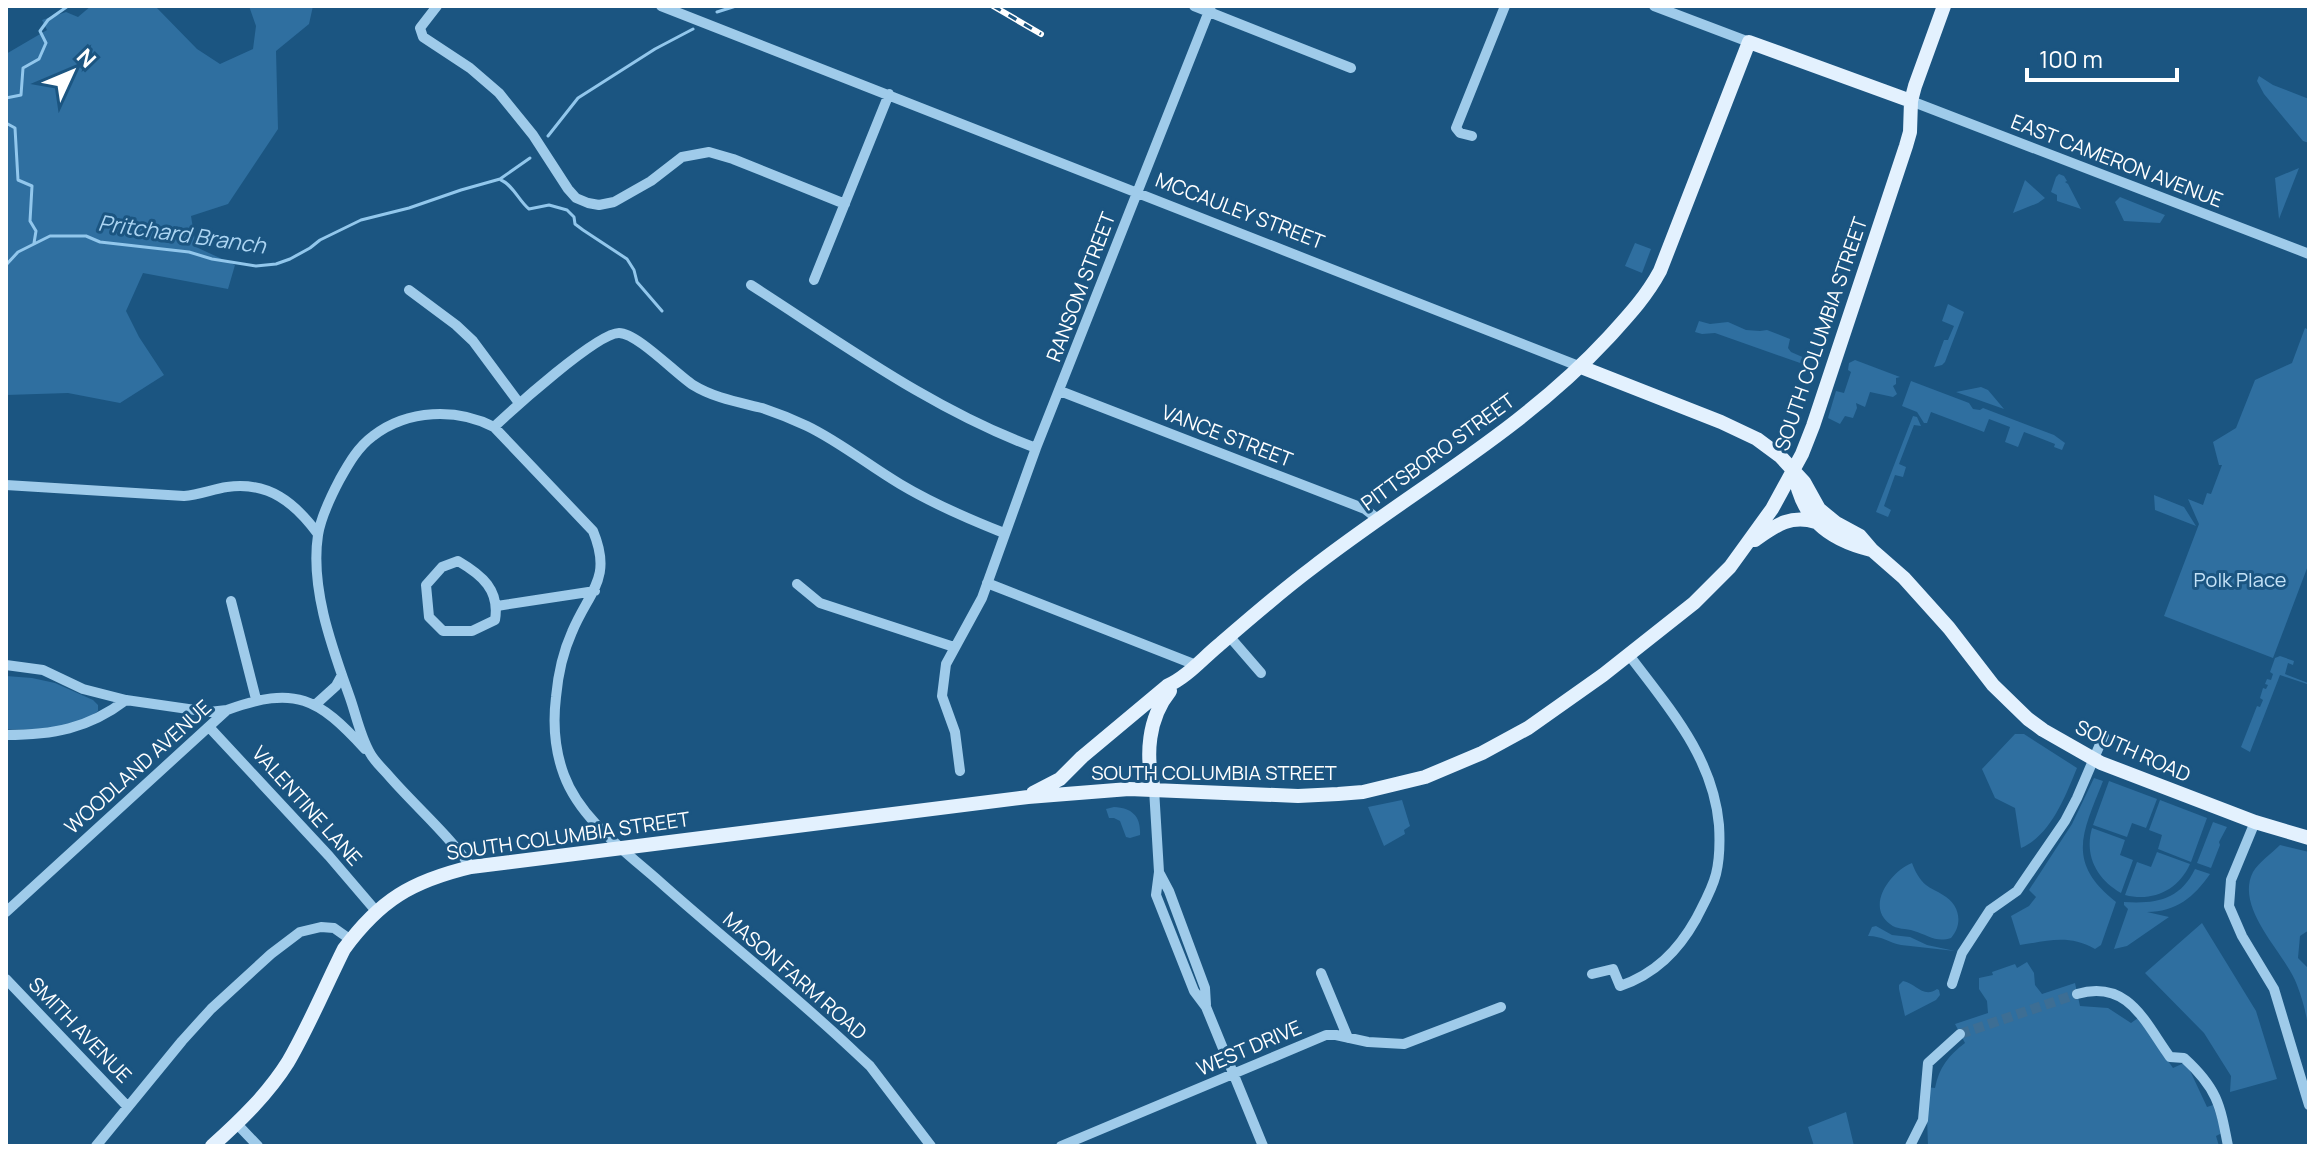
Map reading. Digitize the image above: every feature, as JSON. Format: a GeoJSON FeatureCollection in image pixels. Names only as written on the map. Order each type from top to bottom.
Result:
{"type":"FeatureCollection","features":[{"type":"Feature","properties":{"kind":"main road","name":"SOUTH COLUMBIA STREET"},"geometry":{"type":"LineString","coordinates":[[212,1146],[264,1095],[287,1064],[351,940],[376,911],[395,896],[429,878],[471,867],[1028,797],[1154,789],[1298,796],[1363,792],[1408,782],[1461,763],[1515,736],[1629,655],[1694,603],[1730,567],[1772,509],[1794,471],[1813,426],[1910,132],[1911,101],[1944,6]]}},
{"type":"Feature","properties":{"kind":"main road"},"geometry":{"type":"LineString","coordinates":[[1749,42],[1911,101]]}},
{"type":"Feature","properties":{"kind":"main road","name":"PITTSBORO STREET"},"geometry":{"type":"LineString","coordinates":[[1028,797],[1060,779],[1082,757],[1167,686],[1180,680],[1312,568],[1474,454],[1581,367],[1641,302],[1660,271],[1749,42]]}},
{"type":"Feature","properties":{"kind":"main road","name":"MCCAULEY STREET"},"geometry":{"type":"LineString","coordinates":[[1581,367],[1741,431],[1780,456],[1794,471]]}},
{"type":"Feature","properties":{"kind":"main road","name":"SOUTH ROAD"},"geometry":{"type":"LineString","coordinates":[[1794,471],[1797,492],[1816,522],[1856,546],[1872,550]]}},
{"type":"Feature","properties":{"kind":"main road","name":"SOUTH ROAD"},"geometry":{"type":"LineString","coordinates":[[1794,471],[1819,509],[1860,536],[1890,564],[1949,628],[2009,702],[2043,730],[2094,760],[2255,822],[2309,838]]}},
{"type":"Feature","properties":{"kind":"main road"},"geometry":{"type":"LineString","coordinates":[[1744,548],[1786,521],[1801,519],[1816,522]]}},
{"type":"Feature","properties":{"kind":"main road"},"geometry":{"type":"LineString","coordinates":[[1154,789],[1150,774],[1153,723],[1163,700],[1180,680]]}},
{"type":"Feature","properties":{"kind":"street"},"geometry":{"type":"LineString","coordinates":[[437,6],[420,28],[423,37],[470,68],[499,93],[533,135],[576,198],[599,205],[614,202],[651,181],[682,157],[709,152],[845,204]]}},
{"type":"Feature","properties":{"kind":"street","name":"MCCAULEY STREET"},"geometry":{"type":"LineString","coordinates":[[661,6],[1581,367]]}},
{"type":"Feature","properties":{"kind":"street"},"geometry":{"type":"LineString","coordinates":[[1194,6],[1210,9],[1351,68]]}},
{"type":"Feature","properties":{"kind":"street"},"geometry":{"type":"LineString","coordinates":[[1472,136],[1460,133],[1456,128],[1505,6]]}},
{"type":"Feature","properties":{"kind":"street"},"geometry":{"type":"LineString","coordinates":[[1654,6],[1749,42]]}},
{"type":"Feature","properties":{"kind":"street","name":"RANSOM STREET"},"geometry":{"type":"LineString","coordinates":[[960,771],[955,732],[943,704],[941,687],[946,664],[969,624],[987,583],[1036,448],[1210,9]]}},
{"type":"Feature","properties":{"kind":"street"},"geometry":{"type":"LineString","coordinates":[[814,280],[889,94]]}},
{"type":"Feature","properties":{"kind":"street","name":"EAST CAMERON AVENUE"},"geometry":{"type":"LineString","coordinates":[[1911,101],[2309,254]]}},
{"type":"Feature","properties":{"kind":"street"},"geometry":{"type":"LineString","coordinates":[[751,285],[932,399],[1001,435],[1036,448]]}},
{"type":"Feature","properties":{"kind":"street"},"geometry":{"type":"LineString","coordinates":[[409,290],[473,341],[519,403]]}},
{"type":"Feature","properties":{"kind":"street"},"geometry":{"type":"LineString","coordinates":[[494,427],[549,378],[608,336],[620,333],[630,336],[682,378],[710,394],[766,409],[802,424],[900,484],[1004,533]]}},
{"type":"Feature","properties":{"kind":"street","name":"VANCE STREET"},"geometry":{"type":"LineString","coordinates":[[1060,391],[1365,509],[1379,520]]}},
{"type":"Feature","properties":{"kind":"street"},"geometry":{"type":"LineString","coordinates":[[370,753],[329,635],[320,598],[317,550],[318,534],[336,487],[360,447],[390,425],[437,414],[477,418],[494,427],[593,531],[601,557],[601,574],[595,591],[497,606]]}},
{"type":"Feature","properties":{"kind":"street"},"geometry":{"type":"LineString","coordinates":[[6,485],[184,496],[226,487],[259,488],[291,503],[318,534]]}},
{"type":"Feature","properties":{"kind":"street"},"geometry":{"type":"LineString","coordinates":[[458,561],[479,574],[494,595],[497,606],[495,620],[472,631],[443,631],[429,617],[426,585],[442,567],[458,561]]}},
{"type":"Feature","properties":{"kind":"street"},"geometry":{"type":"LineString","coordinates":[[987,583],[1196,665]]}},
{"type":"Feature","properties":{"kind":"street"},"geometry":{"type":"LineString","coordinates":[[797,584],[820,603],[954,647]]}},
{"type":"Feature","properties":{"kind":"street","name":"MASON FARM ROAD"},"geometry":{"type":"LineString","coordinates":[[595,591],[571,634],[561,666],[556,698],[555,733],[564,775],[583,809],[621,847],[870,1066],[931,1146]]}},
{"type":"Feature","properties":{"kind":"street"},"geometry":{"type":"LineString","coordinates":[[231,601],[256,699]]}},
{"type":"Feature","properties":{"kind":"street"},"geometry":{"type":"LineString","coordinates":[[1229,636],[1261,673]]}},
{"type":"Feature","properties":{"kind":"street"},"geometry":{"type":"LineString","coordinates":[[1592,974],[1613,969],[1620,986],[1650,973],[1665,961],[1691,927],[1703,905],[1716,874],[1720,849],[1714,794],[1705,767],[1681,723],[1629,655]]}},
{"type":"Feature","properties":{"kind":"street"},"geometry":{"type":"LineString","coordinates":[[6,665],[43,670],[83,689],[126,700],[209,712],[227,710]]}},
{"type":"Feature","properties":{"kind":"street"},"geometry":{"type":"LineString","coordinates":[[315,705],[336,686],[342,675]]}},
{"type":"Feature","properties":{"kind":"street","name":"WOODLAND AVENUE"},"geometry":{"type":"LineString","coordinates":[[6,912],[227,710],[256,699],[289,698],[315,705],[341,723],[455,845],[471,867]]}},
{"type":"Feature","properties":{"kind":"street"},"geometry":{"type":"LineString","coordinates":[[6,735],[31,735],[75,728],[98,719],[126,700]]}},
{"type":"Feature","properties":{"kind":"street","name":"VALENTINE LANE"},"geometry":{"type":"LineString","coordinates":[[209,727],[376,911]]}},
{"type":"Feature","properties":{"kind":"street"},"geometry":{"type":"LineString","coordinates":[[1952,984],[1962,953],[1990,910],[2017,891],[2065,821],[2104,735]]}},
{"type":"Feature","properties":{"kind":"street"},"geometry":{"type":"LineString","coordinates":[[1154,789],[1159,872],[1156,895],[1194,991],[1206,1007],[1263,1146]]}},
{"type":"Feature","properties":{"kind":"street"},"geometry":{"type":"LineString","coordinates":[[2255,822],[2231,880],[2229,906],[2242,936],[2274,989],[2309,1105]]}},
{"type":"Feature","properties":{"kind":"street"},"geometry":{"type":"LineString","coordinates":[[96,1146],[211,1009],[256,967],[300,932],[321,927],[334,928],[351,940]]}},
{"type":"Feature","properties":{"kind":"street"},"geometry":{"type":"LineString","coordinates":[[1321,973],[1348,1038]]}},
{"type":"Feature","properties":{"kind":"street","name":"SMITH AVENUE"},"geometry":{"type":"LineString","coordinates":[[6,979],[127,1106]]}},
{"type":"Feature","properties":{"kind":"street"},"geometry":{"type":"LineString","coordinates":[[2077,994],[2096,989],[2110,992],[2139,1010],[2170,1057],[2184,1058],[2212,1087],[2220,1106],[2228,1146]]}},
{"type":"Feature","properties":{"kind":"street","name":"WEST DRIVE"},"geometry":{"type":"LineString","coordinates":[[1061,1146],[1326,1035],[1404,1044],[1501,1007]]}},
{"type":"Feature","properties":{"kind":"street"},"geometry":{"type":"LineString","coordinates":[[1910,1146],[1923,1120],[1928,1063],[1960,1034]]}},
{"type":"Feature","properties":{"kind":"street"},"geometry":{"type":"LineString","coordinates":[[237,1124],[258,1146]]}},
{"type":"Feature","properties":{"kind":"green space"},"geometry":{"type":"Polygon","coordinates":[[[91,6],[155,6],[197,49],[220,64],[253,49],[256,26],[249,6],[313,6],[309,24],[276,51],[278,129],[228,204],[191,216],[196,247],[235,265],[228,289],[143,273],[126,311],[164,375],[120,403],[68,393],[6,395],[6,54],[47,30],[42,20],[66,12],[78,17],[91,6]]]}},
{"type":"Feature","properties":{"kind":"green space"},"geometry":{"type":"Polygon","coordinates":[[[2259,76],[2309,99],[2309,143],[2303,141],[2264,94],[2257,81],[2259,76]]]}},
{"type":"Feature","properties":{"kind":"green space"},"geometry":{"type":"Polygon","coordinates":[[[2299,168],[2279,219],[2275,178],[2299,168]]]}},
{"type":"Feature","properties":{"kind":"green space"},"geometry":{"type":"Polygon","coordinates":[[[2059,174],[2064,176],[2081,209],[2057,201],[2057,195],[2051,192],[2059,174]]]}},
{"type":"Feature","properties":{"kind":"green space"},"geometry":{"type":"Polygon","coordinates":[[[2025,180],[2045,198],[2013,213],[2025,180]]]}},
{"type":"Feature","properties":{"kind":"green space"},"geometry":{"type":"Polygon","coordinates":[[[2120,197],[2165,215],[2160,223],[2124,221],[2115,202],[2120,197]]]}},
{"type":"Feature","properties":{"kind":"green space"},"geometry":{"type":"Polygon","coordinates":[[[1635,243],[1651,249],[1642,273],[1625,266],[1635,243]]]}},
{"type":"Feature","properties":{"kind":"green space"},"geometry":{"type":"Polygon","coordinates":[[[1948,304],[1964,312],[1945,362],[1934,367],[1944,340],[1948,340],[1954,326],[1942,321],[1948,304]]]}},
{"type":"Feature","properties":{"kind":"green space"},"geometry":{"type":"Polygon","coordinates":[[[1699,321],[1710,324],[1728,322],[1746,330],[1767,330],[1790,339],[1788,348],[1807,359],[1807,362],[1803,364],[1715,333],[1695,332],[1699,321]]]}},
{"type":"Feature","properties":{"kind":"green space","name":"Polk Place"},"geometry":{"type":"Polygon","coordinates":[[[2305,328],[2309,330],[2309,563],[2273,658],[2164,616],[2199,524],[2188,499],[2203,505],[2207,493],[2211,494],[2222,465],[2219,465],[2213,442],[2236,428],[2255,380],[2292,363],[2305,328]]]}},
{"type":"Feature","properties":{"kind":"green space"},"geometry":{"type":"Polygon","coordinates":[[[1855,360],[1900,377],[1896,378],[1893,386],[1897,394],[1893,397],[1870,392],[1865,407],[1856,403],[1853,418],[1845,416],[1840,424],[1828,418],[1836,391],[1844,393],[1851,372],[1848,370],[1849,363],[1855,360]]]}},
{"type":"Feature","properties":{"kind":"green space"},"geometry":{"type":"Polygon","coordinates":[[[1911,381],[1969,403],[1973,409],[1983,408],[2054,435],[2065,443],[2062,450],[2054,447],[2055,444],[2024,432],[2018,447],[2005,442],[2010,427],[1989,419],[1984,432],[1931,412],[1927,423],[1924,423],[1917,412],[1902,406],[1911,381]]]}},
{"type":"Feature","properties":{"kind":"green space"},"geometry":{"type":"Polygon","coordinates":[[[1981,387],[1988,390],[2004,409],[1956,392],[1981,387]]]}},
{"type":"Feature","properties":{"kind":"green space"},"geometry":{"type":"Polygon","coordinates":[[[1913,416],[1917,417],[1921,426],[1914,425],[1899,464],[1906,467],[1903,477],[1895,475],[1884,506],[1891,510],[1888,517],[1876,512],[1913,416]]]}},
{"type":"Feature","properties":{"kind":"green space"},"geometry":{"type":"Polygon","coordinates":[[[2154,495],[2184,507],[2196,526],[2155,510],[2154,495]]]}},
{"type":"Feature","properties":{"kind":"green space"},"geometry":{"type":"Polygon","coordinates":[[[2280,656],[2294,661],[2293,665],[2288,663],[2285,674],[2308,683],[2280,675],[2250,752],[2241,747],[2257,706],[2260,707],[2263,700],[2260,698],[2263,688],[2266,689],[2268,685],[2265,684],[2267,679],[2271,680],[2273,674],[2270,672],[2275,658],[2280,656]]]}},
{"type":"Feature","properties":{"kind":"green space"},"geometry":{"type":"Polygon","coordinates":[[[6,676],[55,683],[93,700],[98,705],[98,711],[67,725],[6,729],[6,676]]]}},
{"type":"Feature","properties":{"kind":"green space"},"geometry":{"type":"Polygon","coordinates":[[[2015,734],[2024,734],[2077,768],[2049,825],[2021,848],[2015,808],[1995,798],[1982,769],[2015,734]]]}},
{"type":"Feature","properties":{"kind":"green space"},"geometry":{"type":"Polygon","coordinates":[[[2094,778],[2103,781],[2085,831],[2084,860],[2100,887],[2116,902],[2101,945],[2095,949],[2076,941],[2058,940],[2020,945],[2011,916],[2029,906],[2036,897],[2029,890],[2072,824],[2094,778]]]}},
{"type":"Feature","properties":{"kind":"green space"},"geometry":{"type":"Polygon","coordinates":[[[2109,781],[2157,799],[2146,828],[2132,823],[2127,837],[2093,825],[2109,781]]]}},
{"type":"Feature","properties":{"kind":"green space"},"geometry":{"type":"Polygon","coordinates":[[[1402,800],[1410,826],[1404,830],[1405,834],[1384,846],[1368,807],[1402,800]]]}},
{"type":"Feature","properties":{"kind":"green space"},"geometry":{"type":"Polygon","coordinates":[[[2160,800],[2207,818],[2191,862],[2158,849],[2162,835],[2149,830],[2160,800]]]}},
{"type":"Feature","properties":{"kind":"green space"},"geometry":{"type":"Polygon","coordinates":[[[1106,809],[1126,809],[1134,815],[1139,823],[1140,835],[1126,837],[1120,821],[1109,818],[1106,809]]]}},
{"type":"Feature","properties":{"kind":"green space"},"geometry":{"type":"Polygon","coordinates":[[[2213,822],[2227,827],[2211,868],[2197,863],[2213,822]]]}},
{"type":"Feature","properties":{"kind":"green space"},"geometry":{"type":"Polygon","coordinates":[[[2092,828],[2125,840],[2120,855],[2133,860],[2121,893],[2105,881],[2094,866],[2090,848],[2092,828]]]}},
{"type":"Feature","properties":{"kind":"green space"},"geometry":{"type":"Polygon","coordinates":[[[2280,845],[2309,852],[2309,930],[2300,936],[2298,958],[2309,969],[2309,1053],[2307,1018],[2297,985],[2264,931],[2250,901],[2249,886],[2253,872],[2280,845]]]}},
{"type":"Feature","properties":{"kind":"green space"},"geometry":{"type":"Polygon","coordinates":[[[2157,852],[2190,864],[2179,881],[2163,892],[2145,897],[2125,895],[2137,862],[2151,867],[2157,852]]]}},
{"type":"Feature","properties":{"kind":"green space"},"geometry":{"type":"Polygon","coordinates":[[[1912,863],[1924,883],[1953,903],[1958,920],[1951,938],[1936,939],[1896,927],[1883,917],[1880,899],[1884,890],[1896,873],[1912,863]]]}},
{"type":"Feature","properties":{"kind":"green space"},"geometry":{"type":"Polygon","coordinates":[[[2195,869],[2210,874],[2197,890],[2175,906],[2147,912],[2169,917],[2127,946],[2114,949],[2128,909],[2124,902],[2166,898],[2182,888],[2195,869]]]}},
{"type":"Feature","properties":{"kind":"green space"},"geometry":{"type":"Polygon","coordinates":[[[2202,923],[2256,1011],[2277,1079],[2230,1092],[2231,1076],[2204,1033],[2145,973],[2202,923]]]}},
{"type":"Feature","properties":{"kind":"green space"},"geometry":{"type":"Polygon","coordinates":[[[1876,926],[1892,935],[1910,937],[1927,945],[1955,951],[1901,945],[1868,936],[1872,927],[1876,926]]]}},
{"type":"Feature","properties":{"kind":"green space"},"geometry":{"type":"Polygon","coordinates":[[[2027,962],[2034,973],[2035,985],[2042,994],[2075,983],[2080,1006],[2108,1008],[2131,1023],[2138,1018],[2173,1068],[2186,1062],[2207,1107],[2213,1105],[2222,1133],[2216,1136],[2219,1146],[1928,1146],[1926,1087],[1935,1088],[1946,1062],[1965,1043],[1955,1024],[1988,1013],[1987,1001],[1979,989],[1979,978],[2015,964],[2017,968],[2027,962]]]}},
{"type":"Feature","properties":{"kind":"green space"},"geometry":{"type":"Polygon","coordinates":[[[1903,981],[1928,992],[1937,989],[1940,995],[1905,1016],[1899,989],[1903,981]]]}},
{"type":"Feature","properties":{"kind":"green space"},"geometry":{"type":"Polygon","coordinates":[[[1846,1112],[1854,1146],[1814,1146],[1808,1127],[1846,1112]]]}},
{"type":"Feature","properties":{"kind":"waterway"},"geometry":{"type":"LineString","coordinates":[[6,98],[21,95],[23,68],[39,59],[46,43],[40,31],[48,20],[68,6]]}},
{"type":"Feature","properties":{"kind":"waterway"},"geometry":{"type":"LineString","coordinates":[[717,12],[736,6]]}},
{"type":"Feature","properties":{"kind":"waterway"},"geometry":{"type":"LineString","coordinates":[[548,136],[578,98],[655,49],[693,29]]}},
{"type":"Feature","properties":{"kind":"waterway"},"geometry":{"type":"LineString","coordinates":[[6,123],[15,128],[18,180],[32,186],[30,221],[36,231],[34,243]]}},
{"type":"Feature","properties":{"kind":"waterway","name":"Pritchard Branch"},"geometry":{"type":"LineString","coordinates":[[6,265],[18,252],[50,236],[86,236],[100,242],[189,252],[256,266],[276,264],[361,220],[500,179],[530,158]]}},
{"type":"Feature","properties":{"kind":"waterway"},"geometry":{"type":"LineString","coordinates":[[501,180],[529,209],[549,205],[567,210],[574,217],[575,224],[627,259],[637,282],[662,311]]}},
{"type":"Feature","properties":{"kind":"tunnel"},"geometry":{"type":"LineString","coordinates":[[1960,1034],[2077,994]]}},
{"type":"Feature","properties":{"kind":"railway"},"geometry":{"type":"LineString","coordinates":[[993,6],[1041,34]]}}]}
